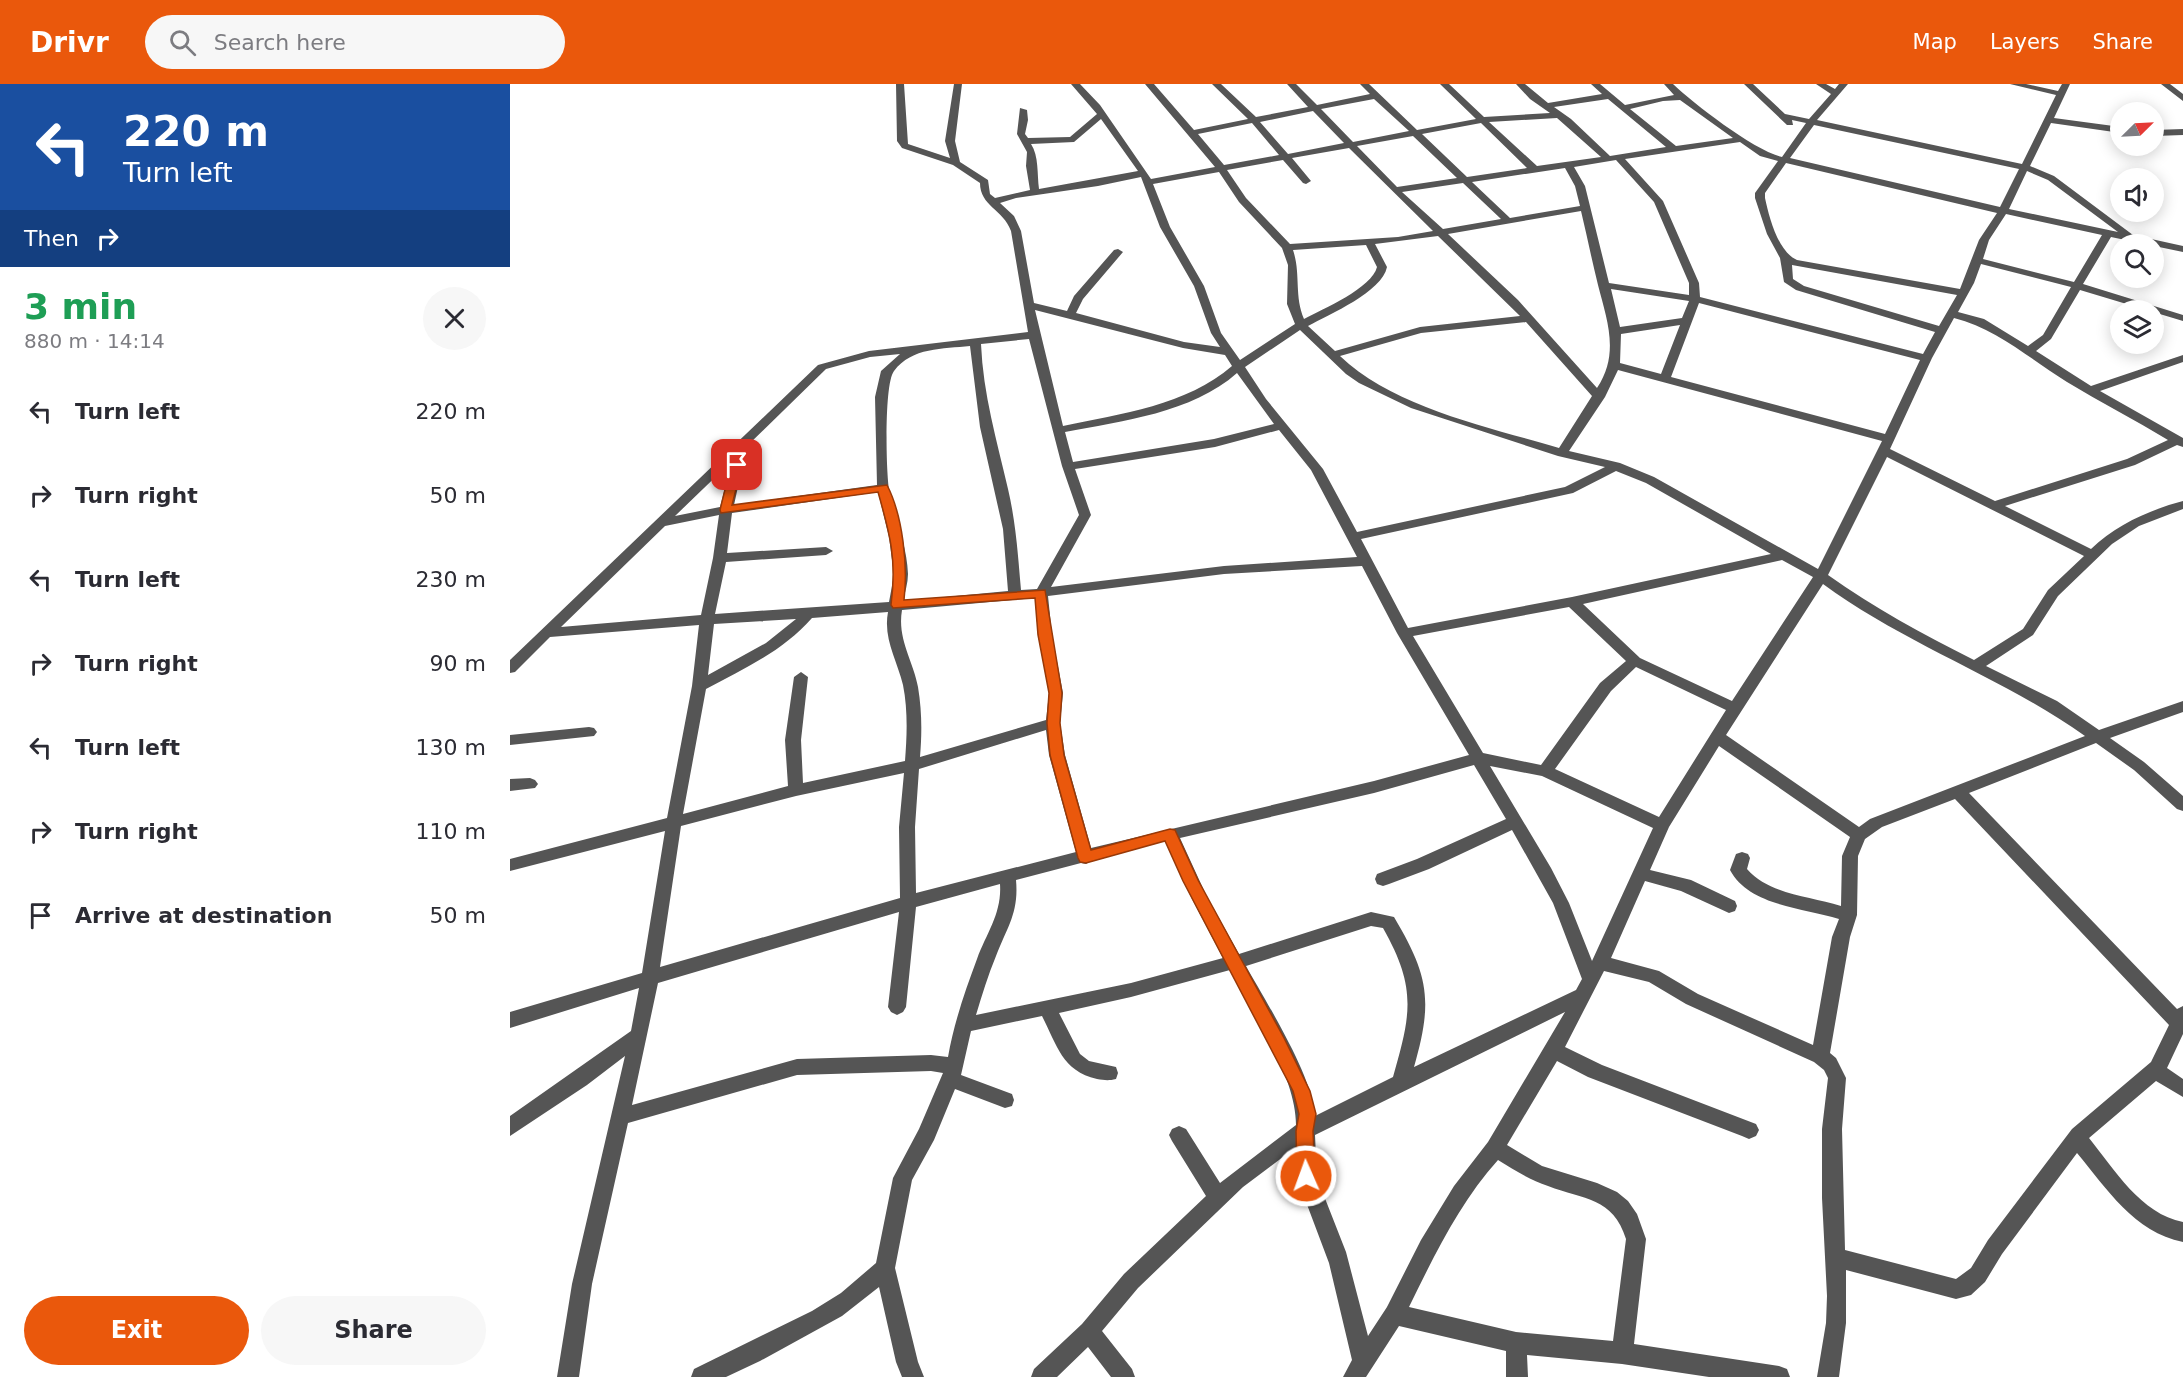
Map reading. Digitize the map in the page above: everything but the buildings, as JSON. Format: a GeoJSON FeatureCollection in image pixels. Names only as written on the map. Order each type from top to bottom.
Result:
{"type":"FeatureCollection","features":[{"type":"Feature","properties":{"kind":"street"},"geometry":{"type":"LineString","coordinates":[[900,84],[902,141],[915,150],[956,163],[985,182],[985,195],[1011,218],[1024,268],[1034,335],[1068,466],[1085,515],[1041,593],[1045,635],[1056,693],[1053,723],[1057,755],[1086,858]]}},
{"type":"Feature","properties":{"kind":"street"},"geometry":{"type":"LineString","coordinates":[[956,163],[950,141],[950,129],[958,84]]}},
{"type":"Feature","properties":{"kind":"street"},"geometry":{"type":"LineString","coordinates":[[1075,84],[1102,114],[1146,177],[1165,227],[1197,280],[1216,333],[1262,401],[1317,469],[1404,633],[1479,758],[1561,903],[1586,988]]}},
{"type":"Feature","properties":{"kind":"street"},"geometry":{"type":"LineString","coordinates":[[1149,84],[1222,169],[1242,200],[1287,247],[1293,265],[1292,304],[1301,325],[1363,381],[1415,406],[1562,453],[1616,466],[1650,480],[1821,576],[1858,603],[1913,635],[2052,705],[2139,766],[2183,805]]}},
{"type":"Feature","properties":{"kind":"street"},"geometry":{"type":"LineString","coordinates":[[1216,84],[1254,119],[1306,181]]}},
{"type":"Feature","properties":{"kind":"street"},"geometry":{"type":"LineString","coordinates":[[1291,84],[1312,108],[1438,233],[1514,302],[1599,397]]}},
{"type":"Feature","properties":{"kind":"street"},"geometry":{"type":"LineString","coordinates":[[1364,84],[1508,221]]}},
{"type":"Feature","properties":{"kind":"street"},"geometry":{"type":"LineString","coordinates":[[1443,84],[1534,169]]}},
{"type":"Feature","properties":{"kind":"street"},"geometry":{"type":"LineString","coordinates":[[1520,84],[1613,158],[1658,201],[1694,283],[1695,299],[1665,379]]}},
{"type":"Feature","properties":{"kind":"street"},"geometry":{"type":"LineString","coordinates":[[1595,84],[1608,96],[1626,107],[1674,149]]}},
{"type":"Feature","properties":{"kind":"street"},"geometry":{"type":"LineString","coordinates":[[1668,84],[1681,97],[1759,153],[1784,161],[2113,234]]}},
{"type":"Feature","properties":{"kind":"street"},"geometry":{"type":"LineString","coordinates":[[1748,84],[1803,135]]}},
{"type":"Feature","properties":{"kind":"street"},"geometry":{"type":"LineString","coordinates":[[1820,84],[1836,94]]}},
{"type":"Feature","properties":{"kind":"street"},"geometry":{"type":"LineString","coordinates":[[1844,84],[1812,121],[1760,193],[1759,199],[1785,257],[1788,280],[1800,288],[1942,331]]}},
{"type":"Feature","properties":{"kind":"street"},"geometry":{"type":"LineString","coordinates":[[1359,1369],[1394,1314],[1434,1238],[1461,1193],[1495,1148],[1554,1050],[1600,963],[1662,825],[1821,576],[1866,489],[1926,358],[1963,293],[1984,240],[2003,211],[2064,89],[2014,84]]}},
{"type":"Feature","properties":{"kind":"street"},"geometry":{"type":"LineString","coordinates":[[2165,84],[2183,98]]}},
{"type":"Feature","properties":{"kind":"street"},"geometry":{"type":"LineString","coordinates":[[1191,133],[1375,96]]}},
{"type":"Feature","properties":{"kind":"street"},"geometry":{"type":"LineString","coordinates":[[1545,106],[1608,96]]}},
{"type":"Feature","properties":{"kind":"street"},"geometry":{"type":"LineString","coordinates":[[1626,107],[1662,98],[1681,97]]}},
{"type":"Feature","properties":{"kind":"street"},"geometry":{"type":"LineString","coordinates":[[1023,110],[1022,134],[1032,152],[1031,166],[1035,191]]}},
{"type":"Feature","properties":{"kind":"street"},"geometry":{"type":"LineString","coordinates":[[1024,141],[1077,138],[1102,114]]}},
{"type":"Feature","properties":{"kind":"street"},"geometry":{"type":"LineString","coordinates":[[991,202],[1035,191],[1222,169],[1482,121],[1560,115]]}},
{"type":"Feature","properties":{"kind":"street"},"geometry":{"type":"LineString","coordinates":[[1784,116],[2025,167],[2051,178],[2128,234]]}},
{"type":"Feature","properties":{"kind":"street"},"geometry":{"type":"LineString","coordinates":[[2050,120],[2110,128]]}},
{"type":"Feature","properties":{"kind":"street"},"geometry":{"type":"LineString","coordinates":[[2164,132],[2183,132]]}},
{"type":"Feature","properties":{"kind":"street"},"geometry":{"type":"LineString","coordinates":[[1395,190],[1742,139]]}},
{"type":"Feature","properties":{"kind":"street"},"geometry":{"type":"LineString","coordinates":[[1562,453],[1611,376],[1616,355],[1616,331],[1584,208],[1579,180],[1568,165]]}},
{"type":"Feature","properties":{"kind":"street"},"geometry":{"type":"LineString","coordinates":[[1287,247],[1369,242],[1438,233],[1584,208]]}},
{"type":"Feature","properties":{"kind":"street"},"geometry":{"type":"LineString","coordinates":[[2029,351],[2047,336],[2079,286],[2108,233]]}},
{"type":"Feature","properties":{"kind":"street"},"geometry":{"type":"LineString","coordinates":[[1059,430],[1139,414],[1189,397],[1224,379],[1239,366],[1301,325],[1350,299],[1380,276],[1382,267],[1369,242]]}},
{"type":"Feature","properties":{"kind":"street"},"geometry":{"type":"LineString","coordinates":[[2164,245],[2183,249]]}},
{"type":"Feature","properties":{"kind":"street"},"geometry":{"type":"LineString","coordinates":[[1070,315],[1084,290],[1118,252]]}},
{"type":"Feature","properties":{"kind":"street"},"geometry":{"type":"LineString","coordinates":[[1785,257],[1804,264],[1963,293]]}},
{"type":"Feature","properties":{"kind":"street"},"geometry":{"type":"LineString","coordinates":[[1976,260],[2079,286],[2183,318]]}},
{"type":"Feature","properties":{"kind":"street"},"geometry":{"type":"LineString","coordinates":[[1603,285],[1695,299],[1926,358]]}},
{"type":"Feature","properties":{"kind":"street"},"geometry":{"type":"LineString","coordinates":[[1029,305],[1129,333],[1205,350],[1229,352]]}},
{"type":"Feature","properties":{"kind":"street"},"geometry":{"type":"LineString","coordinates":[[1952,314],[1986,324],[2090,390],[2180,441]]}},
{"type":"Feature","properties":{"kind":"street"},"geometry":{"type":"LineString","coordinates":[[1333,355],[1420,330],[1528,318]]}},
{"type":"Feature","properties":{"kind":"street"},"geometry":{"type":"LineString","coordinates":[[1616,331],[1687,321]]}},
{"type":"Feature","properties":{"kind":"street"},"geometry":{"type":"LineString","coordinates":[[510,668],[822,367],[869,354],[1034,335]]}},
{"type":"Feature","properties":{"kind":"street"},"geometry":{"type":"LineString","coordinates":[[975,340],[976,365],[986,427],[1009,529],[1015,595]]}},
{"type":"Feature","properties":{"kind":"street"},"geometry":{"type":"LineString","coordinates":[[897,1007],[908,903],[907,835],[913,765],[914,707],[904,664],[895,641],[893,622],[901,575],[898,546],[883,488],[881,397],[887,371],[901,358],[921,347]]}},
{"type":"Feature","properties":{"kind":"street"},"geometry":{"type":"LineString","coordinates":[[2090,390],[2183,358]]}},
{"type":"Feature","properties":{"kind":"street"},"geometry":{"type":"LineString","coordinates":[[1614,365],[1886,445],[2092,555]]}},
{"type":"Feature","properties":{"kind":"street"},"geometry":{"type":"LineString","coordinates":[[1068,466],[1215,443],[1283,425]]}},
{"type":"Feature","properties":{"kind":"street"},"geometry":{"type":"LineString","coordinates":[[1995,505],[2131,462],[2180,441]]}},
{"type":"Feature","properties":{"kind":"street"},"geometry":{"type":"LineString","coordinates":[[568,1377],[582,1284],[639,1035],[699,686],[707,620],[720,558],[726,510],[742,442]]}},
{"type":"Feature","properties":{"kind":"street"},"geometry":{"type":"LineString","coordinates":[[1353,537],[1569,490],[1616,466]]}},
{"type":"Feature","properties":{"kind":"street"},"geometry":{"type":"LineString","coordinates":[[663,522],[726,510],[883,488]]}},
{"type":"Feature","properties":{"kind":"street"},"geometry":{"type":"LineString","coordinates":[[1974,666],[2028,632],[2054,593],[2107,541],[2134,524],[2183,505]]}},
{"type":"Feature","properties":{"kind":"street"},"geometry":{"type":"LineString","coordinates":[[720,558],[826,551]]}},
{"type":"Feature","properties":{"kind":"street"},"geometry":{"type":"LineString","coordinates":[[1404,633],[1572,602],[1784,555]]}},
{"type":"Feature","properties":{"kind":"street"},"geometry":{"type":"LineString","coordinates":[[545,633],[707,620],[807,615],[1041,593],[1224,570],[1366,561]]}},
{"type":"Feature","properties":{"kind":"street"},"geometry":{"type":"LineString","coordinates":[[1572,602],[1635,661],[1735,708]]}},
{"type":"Feature","properties":{"kind":"street"},"geometry":{"type":"LineString","coordinates":[[699,686],[768,650],[793,632],[807,615]]}},
{"type":"Feature","properties":{"kind":"street"},"geometry":{"type":"LineString","coordinates":[[1545,771],[1571,737],[1592,703],[1619,672],[1635,661]]}},
{"type":"Feature","properties":{"kind":"street"},"geometry":{"type":"LineString","coordinates":[[796,790],[793,740],[801,677]]}},
{"type":"Feature","properties":{"kind":"street"},"geometry":{"type":"LineString","coordinates":[[1820,1056],[1841,937],[1849,915],[1850,856],[1859,835],[1876,823],[2099,736],[2183,706]]}},
{"type":"Feature","properties":{"kind":"street"},"geometry":{"type":"LineString","coordinates":[[510,864],[796,790],[913,765],[1053,723]]}},
{"type":"Feature","properties":{"kind":"street"},"geometry":{"type":"LineString","coordinates":[[510,740],[589,732]]}},
{"type":"Feature","properties":{"kind":"street"},"geometry":{"type":"LineString","coordinates":[[1718,737],[1859,835]]}},
{"type":"Feature","properties":{"kind":"street"},"geometry":{"type":"LineString","coordinates":[[510,1020],[822,926],[1007,875],[1086,858],[1170,834],[1374,787],[1479,758],[1545,771],[1662,825]]}},
{"type":"Feature","properties":{"kind":"street"},"geometry":{"type":"LineString","coordinates":[[510,785],[530,784]]}},
{"type":"Feature","properties":{"kind":"street"},"geometry":{"type":"LineString","coordinates":[[1837,1258],[1956,1289],[1964,1288],[1978,1275],[1995,1247],[2077,1137],[2156,1070],[2181,1018],[1957,791]]}},
{"type":"Feature","properties":{"kind":"street"},"geometry":{"type":"LineString","coordinates":[[1383,879],[1423,864],[1515,822]]}},
{"type":"Feature","properties":{"kind":"street"},"geometry":{"type":"LineString","coordinates":[[1170,834],[1191,881],[1301,1091],[1307,1114],[1306,1176],[1318,1215],[1339,1261],[1359,1369]]}},
{"type":"Feature","properties":{"kind":"street"},"geometry":{"type":"LineString","coordinates":[[1742,858],[1738,870],[1745,880],[1794,900],[1849,915]]}},
{"type":"Feature","properties":{"kind":"street"},"geometry":{"type":"LineString","coordinates":[[1641,874],[1685,885],[1729,906]]}},
{"type":"Feature","properties":{"kind":"street"},"geometry":{"type":"LineString","coordinates":[[913,1377],[907,1362],[885,1268],[892,1220],[903,1178],[927,1134],[952,1073],[963,1025],[987,956],[1005,918],[1009,897],[1007,875]]}},
{"type":"Feature","properties":{"kind":"street"},"geometry":{"type":"LineString","coordinates":[[963,1025],[1131,990],[1275,951],[1371,919],[1388,922],[1407,953],[1418,990],[1418,1022],[1401,1082]]}},
{"type":"Feature","properties":{"kind":"street"},"geometry":{"type":"LineString","coordinates":[[1600,963],[1653,976],[1692,999],[1820,1056],[1830,1064],[1837,1078],[1832,1129],[1832,1198],[1837,1258],[1836,1323],[1828,1377]]}},
{"type":"Feature","properties":{"kind":"street"},"geometry":{"type":"LineString","coordinates":[[1042,1377],[1089,1331],[1131,1281],[1236,1181],[1305,1131],[1586,988]]}},
{"type":"Feature","properties":{"kind":"street"},"geometry":{"type":"LineString","coordinates":[[1047,1008],[1074,1060],[1085,1068],[1109,1073]]}},
{"type":"Feature","properties":{"kind":"street"},"geometry":{"type":"LineString","coordinates":[[510,1127],[639,1035]]}},
{"type":"Feature","properties":{"kind":"street"},"geometry":{"type":"LineString","coordinates":[[1554,1050],[1587,1068],[1749,1130]]}},
{"type":"Feature","properties":{"kind":"street"},"geometry":{"type":"LineString","coordinates":[[621,1116],[797,1067],[931,1063],[1005,1100]]}},
{"type":"Feature","properties":{"kind":"street"},"geometry":{"type":"LineString","coordinates":[[2156,1070],[2183,1089]]}},
{"type":"Feature","properties":{"kind":"street"},"geometry":{"type":"LineString","coordinates":[[1179,1136],[1218,1198]]}},
{"type":"Feature","properties":{"kind":"street"},"geometry":{"type":"LineString","coordinates":[[2077,1137],[2144,1217],[2173,1232],[2183,1232]]}},
{"type":"Feature","properties":{"kind":"street"},"geometry":{"type":"LineString","coordinates":[[1495,1148],[1534,1172],[1610,1197],[1633,1221],[1636,1239],[1622,1353]]}},
{"type":"Feature","properties":{"kind":"street"},"geometry":{"type":"LineString","coordinates":[[702,1377],[836,1309],[858,1293],[885,1268]]}},
{"type":"Feature","properties":{"kind":"street"},"geometry":{"type":"LineString","coordinates":[[1394,1314],[1516,1343],[1622,1353],[1779,1377]]}},
{"type":"Feature","properties":{"kind":"street"},"geometry":{"type":"LineString","coordinates":[[1089,1331],[1125,1377]]}},
{"type":"Feature","properties":{"kind":"street"},"geometry":{"type":"LineString","coordinates":[[1516,1343],[1517,1377]]}},
{"type":"Feature","properties":{"kind":"route"},"geometry":{"type":"LineString","coordinates":[[737,465],[726,510],[883,488],[896,537],[901,575],[897,605],[1041,593],[1045,635],[1056,693],[1053,723],[1057,755],[1086,858],[1170,834],[1191,881],[1301,1091],[1307,1114],[1306,1176]]}}]}
